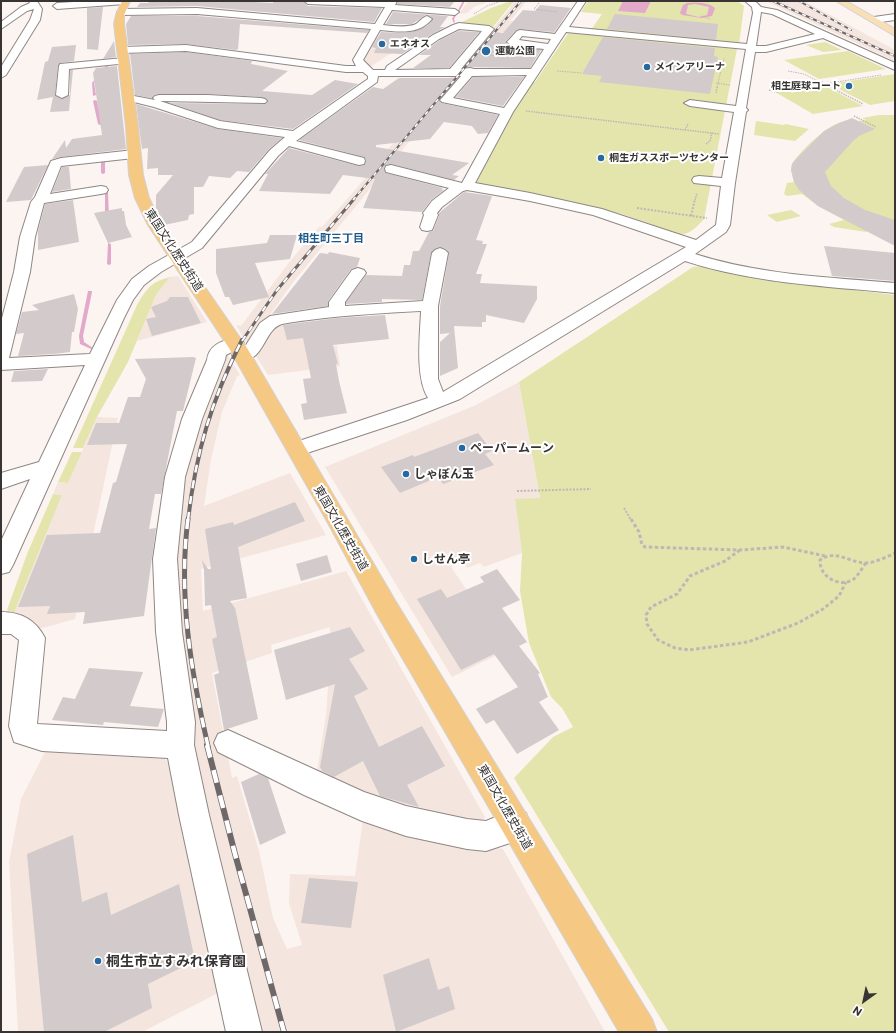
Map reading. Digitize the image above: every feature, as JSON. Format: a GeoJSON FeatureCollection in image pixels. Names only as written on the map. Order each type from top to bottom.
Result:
{"type":"FeatureCollection","features":[{"type":"Feature","properties":{"kind":"highway","name":"東国文化歴史街道"},"geometry":{"type":"LineString","coordinates":[[124,5],[119,24],[131,100],[137,182],[144,203],[155,225],[178,257],[231,350],[297,449],[387,609],[639,1032]]}},
{"type":"Feature","properties":{"kind":"main road"},"geometry":{"type":"LineString","coordinates":[[840,1],[895,33]]}},
{"type":"Feature","properties":{"kind":"street"},"geometry":{"type":"LineString","coordinates":[[308,1],[391,4],[455,12]]}},
{"type":"Feature","properties":{"kind":"street"},"geometry":{"type":"LineString","coordinates":[[425,1],[438,2]]}},
{"type":"Feature","properties":{"kind":"street"},"geometry":{"type":"LineString","coordinates":[[427,228],[431,215],[430,213],[437,204],[463,186],[507,112],[582,1]]}},
{"type":"Feature","properties":{"kind":"street"},"geometry":{"type":"LineString","coordinates":[[1,26],[25,7],[34,2],[38,13],[35,20],[1,75]]}},
{"type":"Feature","properties":{"kind":"street"},"geometry":{"type":"LineString","coordinates":[[2,558],[116,318],[131,291],[145,276],[197,245],[267,161],[291,139],[373,80],[374,77],[358,62],[360,56],[391,4]]}},
{"type":"Feature","properties":{"kind":"street"},"geometry":{"type":"LineString","coordinates":[[57,6],[124,5],[181,11],[254,15],[377,27],[415,28],[427,20]]}},
{"type":"Feature","properties":{"kind":"street"},"geometry":{"type":"LineString","coordinates":[[297,449],[400,415],[453,395],[698,246],[721,229],[742,110],[751,48],[753,5],[774,12],[895,67]]}},
{"type":"Feature","properties":{"kind":"street"},"geometry":{"type":"LineString","coordinates":[[874,20],[895,17]]}},
{"type":"Feature","properties":{"kind":"street"},"geometry":{"type":"LineString","coordinates":[[1,18],[11,18]]}},
{"type":"Feature","properties":{"kind":"street"},"geometry":{"type":"LineString","coordinates":[[389,72],[391,68],[436,37],[456,27],[489,29],[454,71]]}},
{"type":"Feature","properties":{"kind":"street"},"geometry":{"type":"LineString","coordinates":[[550,47],[512,42],[520,33],[560,33],[766,49],[823,35]]}},
{"type":"Feature","properties":{"kind":"street"},"geometry":{"type":"LineString","coordinates":[[6,48],[17,48]]}},
{"type":"Feature","properties":{"kind":"street"},"geometry":{"type":"LineString","coordinates":[[62,95],[64,66],[123,55],[186,48],[368,71],[534,72]]}},
{"type":"Feature","properties":{"kind":"street"},"geometry":{"type":"LineString","coordinates":[[470,71],[446,100],[507,112]]}},
{"type":"Feature","properties":{"kind":"street"},"geometry":{"type":"LineString","coordinates":[[131,100],[208,98],[261,101]]}},
{"type":"Feature","properties":{"kind":"street"},"geometry":{"type":"LineString","coordinates":[[131,100],[157,104],[218,124],[291,139],[359,161]]}},
{"type":"Feature","properties":{"kind":"street"},"geometry":{"type":"LineString","coordinates":[[690,103],[742,110]]}},
{"type":"Feature","properties":{"kind":"street"},"geometry":{"type":"LineString","coordinates":[[1,356],[22,272],[22,258],[28,231],[38,202],[41,199],[58,163],[134,154]]}},
{"type":"Feature","properties":{"kind":"street"},"geometry":{"type":"LineString","coordinates":[[391,169],[463,186],[530,197],[597,212],[698,246]]}},
{"type":"Feature","properties":{"kind":"street"},"geometry":{"type":"LineString","coordinates":[[699,180],[728,183]]}},
{"type":"Feature","properties":{"kind":"street"},"geometry":{"type":"LineString","coordinates":[[41,199],[56,198],[101,190]]}},
{"type":"Feature","properties":{"kind":"street"},"geometry":{"type":"LineString","coordinates":[[438,400],[429,379],[430,306],[440,253]]}},
{"type":"Feature","properties":{"kind":"street"},"geometry":{"type":"LineString","coordinates":[[683,255],[715,265],[747,272],[895,288]]}},
{"type":"Feature","properties":{"kind":"street"},"geometry":{"type":"LineString","coordinates":[[337,311],[337,302],[358,273]]}},
{"type":"Feature","properties":{"kind":"street"},"geometry":{"type":"LineString","coordinates":[[244,1032],[195,822],[180,745],[181,722],[169,632],[165,559],[175,477],[192,419],[216,360],[231,350],[253,350],[266,327],[273,322],[337,311],[430,306]]}},
{"type":"Feature","properties":{"kind":"street"},"geometry":{"type":"LineString","coordinates":[[1,364],[97,359]]}},
{"type":"Feature","properties":{"kind":"street"},"geometry":{"type":"LineString","coordinates":[[1,481],[46,467]]}},
{"type":"Feature","properties":{"kind":"street"},"geometry":{"type":"LineString","coordinates":[[1,623],[9,622],[21,625],[32,638],[22,726],[24,732],[29,736],[42,738],[180,745]]}},
{"type":"Feature","properties":{"kind":"street"},"geometry":{"type":"LineString","coordinates":[[228,743],[314,785],[362,806],[406,821],[467,834],[486,836],[499,832],[515,824]]}},
{"type":"Feature","properties":{"kind":"path"},"geometry":{"type":"LineString","coordinates":[[470,16],[487,6],[501,1]]}},
{"type":"Feature","properties":{"kind":"path"},"geometry":{"type":"LineString","coordinates":[[700,1],[709,2]]}},
{"type":"Feature","properties":{"kind":"path"},"geometry":{"type":"LineString","coordinates":[[539,3],[534,9],[563,12]]}},
{"type":"Feature","properties":{"kind":"path"},"geometry":{"type":"LineString","coordinates":[[702,16],[710,19]]}},
{"type":"Feature","properties":{"kind":"path"},"geometry":{"type":"LineString","coordinates":[[488,55],[498,56],[501,53]]}},
{"type":"Feature","properties":{"kind":"path"},"geometry":{"type":"LineString","coordinates":[[715,97],[724,55]]}},
{"type":"Feature","properties":{"kind":"path"},"geometry":{"type":"LineString","coordinates":[[557,71],[582,73]]}},
{"type":"Feature","properties":{"kind":"path"},"geometry":{"type":"LineString","coordinates":[[788,71],[804,74],[825,83],[863,104]]}},
{"type":"Feature","properties":{"kind":"path"},"geometry":{"type":"LineString","coordinates":[[769,90],[776,92],[887,74]]}},
{"type":"Feature","properties":{"kind":"path"},"geometry":{"type":"LineString","coordinates":[[819,82],[825,83]]}},
{"type":"Feature","properties":{"kind":"path"},"geometry":{"type":"LineString","coordinates":[[717,84],[732,85]]}},
{"type":"Feature","properties":{"kind":"path"},"geometry":{"type":"LineString","coordinates":[[523,111],[724,134]]}},
{"type":"Feature","properties":{"kind":"path"},"geometry":{"type":"LineString","coordinates":[[854,116],[876,127]]}},
{"type":"Feature","properties":{"kind":"path"},"geometry":{"type":"LineString","coordinates":[[685,130],[688,124]]}},
{"type":"Feature","properties":{"kind":"path"},"geometry":{"type":"LineString","coordinates":[[706,144],[710,141],[712,133]]}},
{"type":"Feature","properties":{"kind":"path"},"geometry":{"type":"LineString","coordinates":[[691,216],[694,203]]}},
{"type":"Feature","properties":{"kind":"path"},"geometry":{"type":"LineString","coordinates":[[630,207],[708,218]]}},
{"type":"Feature","properties":{"kind":"path"},"geometry":{"type":"LineString","coordinates":[[517,491],[592,489]]}},
{"type":"Feature","properties":{"kind":"path"},"geometry":{"type":"LineString","coordinates":[[624,508],[639,532],[642,545],[646,547],[740,550],[783,547],[825,556],[833,555],[866,563],[895,554]]}},
{"type":"Feature","properties":{"kind":"path"},"geometry":{"type":"LineString","coordinates":[[740,550],[725,561],[690,576],[677,594],[651,607],[646,615],[652,633],[658,640],[675,648],[689,650],[748,642],[792,625],[823,609],[839,596],[846,582]]}},
{"type":"Feature","properties":{"kind":"path"},"geometry":{"type":"LineString","coordinates":[[825,556],[819,563],[822,572],[837,582],[853,580],[866,563]]}},
{"type":"Feature","properties":{"kind":"shaded area"},"geometry":{"type":"Polygon","coordinates":[[[468,1],[490,1],[474,7],[467,13],[459,14],[468,1]]]}},
{"type":"Feature","properties":{"kind":"shaded area"},"geometry":{"type":"Polygon","coordinates":[[[514,1],[529,1],[526,2],[510,21],[539,24],[548,20],[564,22],[555,35],[501,32],[469,69],[458,69],[507,12],[514,1]]]}},
{"type":"Feature","properties":{"kind":"shaded area"},"geometry":{"type":"Polygon","coordinates":[[[623,1],[651,1],[645,13],[618,11],[623,1]]]}},
{"type":"Feature","properties":{"kind":"shaded area"},"geometry":{"type":"Polygon","coordinates":[[[766,1],[804,1],[895,50],[895,61],[766,1]]]}},
{"type":"Feature","properties":{"kind":"shaded area"},"geometry":{"type":"Polygon","coordinates":[[[687,3],[701,3],[715,8],[712,16],[702,18],[682,15],[680,13],[683,5],[687,3]],[[695,4],[688,5],[686,14],[699,17],[707,15],[709,7],[695,4]]]}},
{"type":"Feature","properties":{"kind":"shaded area"},"geometry":{"type":"Polygon","coordinates":[[[376,37],[411,40],[370,67],[364,62],[363,59],[376,37]]]}},
{"type":"Feature","properties":{"kind":"shaded area"},"geometry":{"type":"Polygon","coordinates":[[[453,74],[464,75],[294,281],[249,347],[236,325],[241,326],[291,260],[319,227],[322,227],[350,196],[376,163],[453,74]]]}},
{"type":"Feature","properties":{"kind":"shaded area"},"geometry":{"type":"Polygon","coordinates":[[[178,276],[207,322],[137,341],[156,295],[170,277],[178,276]]]}},
{"type":"Feature","properties":{"kind":"shaded area"},"geometry":{"type":"Polygon","coordinates":[[[303,318],[307,348],[337,346],[340,366],[268,375],[256,356],[258,349],[273,324],[303,318]]]}},
{"type":"Feature","properties":{"kind":"shaded area"},"geometry":{"type":"Polygon","coordinates":[[[227,354],[240,375],[237,376],[222,412],[211,459],[204,506],[290,473],[326,535],[201,569],[203,611],[346,571],[485,817],[478,828],[411,813],[316,778],[326,715],[331,645],[330,627],[271,645],[272,653],[212,673],[232,778],[237,776],[259,851],[273,918],[287,949],[302,945],[289,903],[290,874],[355,876],[364,813],[403,828],[503,849],[605,1032],[259,1032],[193,756],[172,576],[182,475],[224,355],[227,354]]]}},
{"type":"Feature","properties":{"kind":"shaded area"},"geometry":{"type":"Polygon","coordinates":[[[519,382],[540,499],[515,499],[522,553],[484,567],[480,563],[467,568],[463,562],[451,567],[507,650],[452,677],[325,467],[476,405],[519,382]]]}},
{"type":"Feature","properties":{"kind":"shaded area"},"geometry":{"type":"Polygon","coordinates":[[[97,417],[118,418],[75,619],[39,629],[28,620],[14,613],[62,495],[53,494],[58,482],[68,483],[97,417]]]}},
{"type":"Feature","properties":{"kind":"shaded area"},"geometry":{"type":"Polygon","coordinates":[[[45,752],[165,759],[168,763],[220,992],[142,1032],[18,1032],[9,862],[21,799],[45,752]]]}},
{"type":"Feature","properties":{"kind":"green space"},"geometry":{"type":"Polygon","coordinates":[[[514,1],[493,27],[458,24],[491,8],[514,1]]]}},
{"type":"Feature","properties":{"kind":"green space"},"geometry":{"type":"Polygon","coordinates":[[[588,1],[737,1],[744,6],[739,45],[591,30],[602,14],[581,12],[588,1]]]}},
{"type":"Feature","properties":{"kind":"green space","name":"桐生ガススポーツセンター"},"geometry":{"type":"Polygon","coordinates":[[[569,32],[737,49],[704,219],[691,231],[681,235],[622,214],[532,194],[471,184],[516,106],[533,82],[535,82],[569,32]]]}},
{"type":"Feature","properties":{"kind":"green space"},"geometry":{"type":"Polygon","coordinates":[[[825,42],[842,50],[823,52],[806,45],[825,42]]]}},
{"type":"Feature","properties":{"kind":"green space"},"geometry":{"type":"Polygon","coordinates":[[[848,51],[886,69],[819,79],[784,60],[848,51]]]}},
{"type":"Feature","properties":{"kind":"green space"},"geometry":{"type":"Polygon","coordinates":[[[895,74],[895,101],[870,105],[829,84],[895,74]]]}},
{"type":"Feature","properties":{"kind":"green space"},"geometry":{"type":"Polygon","coordinates":[[[823,85],[863,106],[813,114],[775,92],[823,85]]]}},
{"type":"Feature","properties":{"kind":"green space"},"geometry":{"type":"Polygon","coordinates":[[[879,115],[895,115],[895,237],[867,229],[866,232],[834,227],[829,224],[844,220],[818,206],[802,194],[787,196],[784,194],[787,183],[794,182],[791,170],[792,164],[815,138],[837,123],[844,121],[866,120],[862,118],[879,115]]]}},
{"type":"Feature","properties":{"kind":"green space"},"geometry":{"type":"Polygon","coordinates":[[[756,121],[786,124],[809,129],[795,141],[754,135],[756,121]]]}},
{"type":"Feature","properties":{"kind":"green space"},"geometry":{"type":"Polygon","coordinates":[[[791,210],[801,216],[777,222],[767,215],[791,210]]]}},
{"type":"Feature","properties":{"kind":"green space"},"geometry":{"type":"Polygon","coordinates":[[[701,266],[748,277],[895,295],[895,1032],[669,1032],[514,778],[553,737],[573,727],[562,708],[551,697],[529,643],[520,591],[522,553],[515,499],[540,498],[519,382],[693,267],[701,266]]]}},
{"type":"Feature","properties":{"kind":"green space"},"geometry":{"type":"Polygon","coordinates":[[[170,277],[156,295],[128,362],[97,417],[83,448],[73,448],[137,305],[150,286],[158,281],[170,277]]]}},
{"type":"Feature","properties":{"kind":"green space"},"geometry":{"type":"Polygon","coordinates":[[[72,452],[82,452],[68,483],[58,482],[72,452]]]}},
{"type":"Feature","properties":{"kind":"green space"},"geometry":{"type":"Polygon","coordinates":[[[53,494],[62,495],[14,613],[7,610],[27,554],[53,494]]]}},
{"type":"Feature","properties":{"kind":"building"},"geometry":{"type":"Polygon","coordinates":[[[150,1],[236,1],[273,3],[273,1],[303,1],[308,6],[382,8],[374,22],[197,6],[137,7],[140,3],[148,3],[150,1]]]}},
{"type":"Feature","properties":{"kind":"building"},"geometry":{"type":"Polygon","coordinates":[[[398,1],[455,1],[450,7],[397,4],[398,1]]]}},
{"type":"Feature","properties":{"kind":"building"},"geometry":{"type":"Polygon","coordinates":[[[540,5],[571,8],[554,32],[520,29],[516,30],[506,41],[506,43],[514,47],[541,50],[530,68],[465,67],[493,32],[503,33],[523,10],[535,11],[540,5]]]}},
{"type":"Feature","properties":{"kind":"building"},"geometry":{"type":"Polygon","coordinates":[[[103,7],[98,50],[87,49],[87,8],[103,7]]]}},
{"type":"Feature","properties":{"kind":"building"},"geometry":{"type":"Polygon","coordinates":[[[393,12],[448,16],[440,27],[445,27],[402,54],[374,53],[376,48],[372,47],[381,32],[401,33],[415,31],[428,25],[433,19],[426,15],[412,24],[386,24],[393,12]]]}},
{"type":"Feature","properties":{"kind":"building"},"geometry":{"type":"Polygon","coordinates":[[[615,14],[718,24],[716,40],[607,29],[615,14]]]}},
{"type":"Feature","properties":{"kind":"building"},"geometry":{"type":"Polygon","coordinates":[[[131,16],[197,16],[369,30],[367,33],[240,24],[238,49],[236,50],[186,44],[128,45],[126,24],[131,16]]]}},
{"type":"Feature","properties":{"kind":"building"},"geometry":{"type":"Polygon","coordinates":[[[459,31],[479,32],[449,68],[413,68],[431,55],[419,55],[440,40],[459,31]]]}},
{"type":"Feature","properties":{"kind":"building","name":"メインアリーナ"},"geometry":{"type":"Polygon","coordinates":[[[603,37],[715,48],[714,56],[718,57],[710,94],[599,82],[602,76],[582,74],[603,37]]]}},
{"type":"Feature","properties":{"kind":"building"},"geometry":{"type":"Polygon","coordinates":[[[114,41],[116,57],[103,59],[114,41]]]}},
{"type":"Feature","properties":{"kind":"building"},"geometry":{"type":"Polygon","coordinates":[[[76,45],[74,61],[60,63],[58,66],[55,95],[61,99],[70,95],[70,70],[73,70],[69,111],[50,112],[53,97],[37,100],[45,62],[48,61],[52,47],[76,45]]]}},
{"type":"Feature","properties":{"kind":"building"},"geometry":{"type":"Polygon","coordinates":[[[186,52],[252,61],[251,64],[288,71],[262,91],[312,95],[335,80],[358,84],[293,129],[220,120],[170,103],[266,104],[268,100],[261,97],[208,94],[159,94],[154,95],[152,98],[135,95],[130,54],[186,52]]]}},
{"type":"Feature","properties":{"kind":"building"},"geometry":{"type":"Polygon","coordinates":[[[117,66],[126,149],[52,159],[65,140],[66,148],[72,139],[102,135],[93,73],[96,68],[117,66]]]}},
{"type":"Feature","properties":{"kind":"building"},"geometry":{"type":"Polygon","coordinates":[[[473,77],[524,77],[503,106],[456,97],[473,77]]]}},
{"type":"Feature","properties":{"kind":"building"},"geometry":{"type":"Polygon","coordinates":[[[399,78],[458,78],[439,99],[441,103],[498,115],[488,133],[478,134],[472,126],[444,122],[430,139],[376,145],[376,147],[469,163],[452,175],[459,176],[454,180],[391,164],[385,166],[384,169],[386,173],[443,188],[441,189],[444,190],[431,200],[422,212],[363,208],[375,179],[343,175],[330,194],[259,191],[268,174],[265,174],[289,148],[359,166],[364,165],[366,161],[364,157],[299,140],[373,87],[383,89],[399,78]]]}},
{"type":"Feature","properties":{"kind":"building"},"geometry":{"type":"Polygon","coordinates":[[[136,104],[218,129],[282,138],[269,149],[249,172],[237,171],[230,178],[209,176],[203,187],[194,187],[194,214],[189,215],[188,220],[164,225],[156,208],[156,195],[173,175],[158,175],[158,168],[147,169],[148,148],[142,149],[136,104]]]}},
{"type":"Feature","properties":{"kind":"building"},"geometry":{"type":"Polygon","coordinates":[[[852,118],[875,129],[859,136],[853,141],[825,172],[831,186],[844,198],[865,210],[895,220],[895,246],[818,206],[799,190],[794,182],[791,170],[792,164],[796,159],[824,131],[852,118]]]}},
{"type":"Feature","properties":{"kind":"building"},"geometry":{"type":"Polygon","coordinates":[[[48,165],[31,200],[6,202],[24,167],[48,165]]]}},
{"type":"Feature","properties":{"kind":"building"},"geometry":{"type":"Polygon","coordinates":[[[62,167],[69,167],[71,189],[52,192],[62,167]]]}},
{"type":"Feature","properties":{"kind":"building"},"geometry":{"type":"Polygon","coordinates":[[[464,192],[492,196],[476,240],[483,241],[482,244],[487,244],[476,274],[482,274],[480,283],[537,286],[537,299],[524,323],[486,315],[486,322],[482,322],[482,327],[454,326],[458,368],[440,376],[440,342],[450,333],[440,334],[440,306],[449,253],[446,249],[439,247],[431,253],[422,300],[382,299],[382,302],[346,304],[346,302],[366,275],[402,276],[404,265],[410,265],[413,251],[419,251],[429,232],[433,231],[439,213],[464,192]]]}},
{"type":"Feature","properties":{"kind":"building"},"geometry":{"type":"Polygon","coordinates":[[[73,200],[79,242],[38,250],[38,231],[45,204],[73,200]]]}},
{"type":"Feature","properties":{"kind":"building"},"geometry":{"type":"Polygon","coordinates":[[[122,208],[122,211],[124,211],[126,225],[132,237],[108,243],[94,213],[122,208]]]}},
{"type":"Feature","properties":{"kind":"building"},"geometry":{"type":"Polygon","coordinates":[[[270,235],[297,235],[290,259],[255,263],[269,297],[233,305],[229,297],[225,297],[216,273],[216,249],[267,243],[270,235]]]}},
{"type":"Feature","properties":{"kind":"building"},"geometry":{"type":"Polygon","coordinates":[[[824,246],[895,253],[895,281],[832,276],[824,246]]]}},
{"type":"Feature","properties":{"kind":"building"},"geometry":{"type":"Polygon","coordinates":[[[329,252],[360,258],[357,267],[351,269],[328,301],[328,306],[272,314],[320,253],[328,254],[329,252]]]}},
{"type":"Feature","properties":{"kind":"building"},"geometry":{"type":"Polygon","coordinates":[[[74,294],[78,309],[74,332],[72,332],[70,352],[18,356],[24,333],[16,334],[22,312],[39,310],[32,305],[74,294]]]}},
{"type":"Feature","properties":{"kind":"building"},"geometry":{"type":"Polygon","coordinates":[[[170,297],[188,297],[201,323],[152,336],[146,319],[156,317],[151,307],[167,301],[170,297]]]}},
{"type":"Feature","properties":{"kind":"building"},"geometry":{"type":"Polygon","coordinates":[[[385,315],[389,339],[333,345],[338,364],[336,364],[339,381],[347,413],[304,420],[301,404],[307,403],[303,379],[311,378],[303,338],[287,340],[283,325],[337,318],[385,315]]]}},
{"type":"Feature","properties":{"kind":"building"},"geometry":{"type":"Polygon","coordinates":[[[196,358],[183,411],[177,411],[161,494],[155,494],[149,529],[156,528],[144,616],[83,624],[85,612],[47,614],[50,606],[18,607],[47,535],[100,533],[113,483],[116,482],[127,444],[87,445],[96,423],[119,423],[128,397],[140,397],[146,379],[135,359],[196,358]]]}},
{"type":"Feature","properties":{"kind":"building"},"geometry":{"type":"Polygon","coordinates":[[[48,369],[42,381],[11,382],[14,371],[48,369]]]}},
{"type":"Feature","properties":{"kind":"building"},"geometry":{"type":"Polygon","coordinates":[[[478,433],[492,451],[485,454],[494,465],[443,484],[438,477],[400,493],[381,467],[413,455],[414,457],[478,433]]]}},
{"type":"Feature","properties":{"kind":"building"},"geometry":{"type":"Polygon","coordinates":[[[295,502],[305,521],[238,547],[247,598],[230,601],[235,608],[258,719],[224,730],[214,675],[219,673],[212,639],[217,637],[211,605],[205,606],[204,570],[202,560],[208,569],[211,569],[205,529],[233,522],[234,525],[295,502]]]}},
{"type":"Feature","properties":{"kind":"building"},"geometry":{"type":"Polygon","coordinates":[[[327,555],[332,572],[301,581],[296,564],[327,555]]]}},
{"type":"Feature","properties":{"kind":"building"},"geometry":{"type":"Polygon","coordinates":[[[497,569],[520,600],[502,608],[527,642],[519,646],[540,673],[538,674],[548,697],[539,702],[559,730],[517,754],[494,720],[486,724],[476,709],[518,687],[494,654],[461,670],[417,599],[441,589],[447,598],[484,582],[480,577],[497,569]]]}},
{"type":"Feature","properties":{"kind":"building"},"geometry":{"type":"Polygon","coordinates":[[[350,627],[365,651],[349,659],[368,689],[354,696],[379,747],[422,726],[445,766],[407,785],[419,807],[380,796],[363,761],[334,777],[322,771],[320,767],[335,684],[286,700],[274,650],[350,627]]]}},
{"type":"Feature","properties":{"kind":"building"},"geometry":{"type":"Polygon","coordinates":[[[89,668],[143,672],[130,706],[164,709],[158,727],[104,722],[103,725],[52,720],[63,697],[75,699],[89,668]]]}},
{"type":"Feature","properties":{"kind":"building"},"geometry":{"type":"Polygon","coordinates":[[[259,774],[268,778],[286,833],[260,845],[241,782],[259,774]]]}},
{"type":"Feature","properties":{"kind":"building"},"geometry":{"type":"Polygon","coordinates":[[[73,835],[82,902],[107,892],[111,915],[179,884],[195,961],[148,984],[152,1008],[104,1032],[44,1032],[27,854],[73,835]]]}},
{"type":"Feature","properties":{"kind":"building"},"geometry":{"type":"Polygon","coordinates":[[[309,878],[358,882],[351,928],[301,923],[309,878]]]}},
{"type":"Feature","properties":{"kind":"building"},"geometry":{"type":"Polygon","coordinates":[[[429,958],[438,990],[449,986],[455,1009],[396,1032],[383,975],[429,958]]]}},
{"type":"Feature","properties":{"kind":"waterway"},"geometry":{"type":"LineString","coordinates":[[458,11],[464,1]]}},
{"type":"Feature","properties":{"kind":"waterway"},"geometry":{"type":"LineString","coordinates":[[454,22],[453,19],[456,14]]}},
{"type":"Feature","properties":{"kind":"waterway"},"geometry":{"type":"LineString","coordinates":[[94,95],[93,83],[109,64]]}},
{"type":"Feature","properties":{"kind":"waterway"},"geometry":{"type":"LineString","coordinates":[[95,101],[100,124]]}},
{"type":"Feature","properties":{"kind":"waterway"},"geometry":{"type":"LineString","coordinates":[[103,159],[103,173]]}},
{"type":"Feature","properties":{"kind":"waterway"},"geometry":{"type":"LineString","coordinates":[[106,191],[107,219]]}},
{"type":"Feature","properties":{"kind":"waterway"},"geometry":{"type":"LineString","coordinates":[[109,244],[109,264]]}},
{"type":"Feature","properties":{"kind":"waterway"},"geometry":{"type":"LineString","coordinates":[[90,292],[81,336],[82,343],[91,348]]}},
{"type":"Feature","properties":{"kind":"railway"},"geometry":{"type":"LineString","coordinates":[[353,200],[521,1]]}},
{"type":"Feature","properties":{"kind":"railway"},"geometry":{"type":"LineString","coordinates":[[773,1],[895,56]]}},
{"type":"Feature","properties":{"kind":"railway"},"geometry":{"type":"LineString","coordinates":[[799,1],[851,30]]}},
{"type":"Feature","properties":{"kind":"railway"},"geometry":{"type":"LineString","coordinates":[[242,341],[277,290],[354,199]]}},
{"type":"Feature","properties":{"kind":"railway"},"geometry":{"type":"LineString","coordinates":[[188,520],[195,472],[206,427],[231,362],[242,340]]}},
{"type":"Feature","properties":{"kind":"railway"},"geometry":{"type":"LineString","coordinates":[[188,519],[185,548],[185,605],[196,690],[208,746]]}},
{"type":"Feature","properties":{"kind":"railway"},"geometry":{"type":"LineString","coordinates":[[207,745],[235,854],[284,1032]]}},
{"type":"Feature","properties":{"kind":"place","name":"エネオス"},"geometry":{"type":"Point","coordinates":[382,44]}},
{"type":"Feature","properties":{"kind":"place","name":"運動公園"},"geometry":{"type":"Point","coordinates":[486,51]}},
{"type":"Feature","properties":{"kind":"place","name":"メインアリーナ"},"geometry":{"type":"Point","coordinates":[647,67]}},
{"type":"Feature","properties":{"kind":"place","name":"相生庭球コート"},"geometry":{"type":"Point","coordinates":[849,86]}},
{"type":"Feature","properties":{"kind":"place","name":"桐生ガススポーツセンター"},"geometry":{"type":"Point","coordinates":[601,158]}},
{"type":"Feature","properties":{"kind":"place","name":"ペーパームーン"},"geometry":{"type":"Point","coordinates":[462,448]}},
{"type":"Feature","properties":{"kind":"place","name":"しゃぼん玉"},"geometry":{"type":"Point","coordinates":[406,474]}},
{"type":"Feature","properties":{"kind":"place","name":"しせん亭"},"geometry":{"type":"Point","coordinates":[414,559]}},
{"type":"Feature","properties":{"kind":"place","name":"桐生市立すみれ保育園"},"geometry":{"type":"Point","coordinates":[98,961]}},
{"type":"Feature","properties":{"kind":"district","name":"相生町三丁目"},"geometry":{"type":"Point","coordinates":[331,238]}}]}
